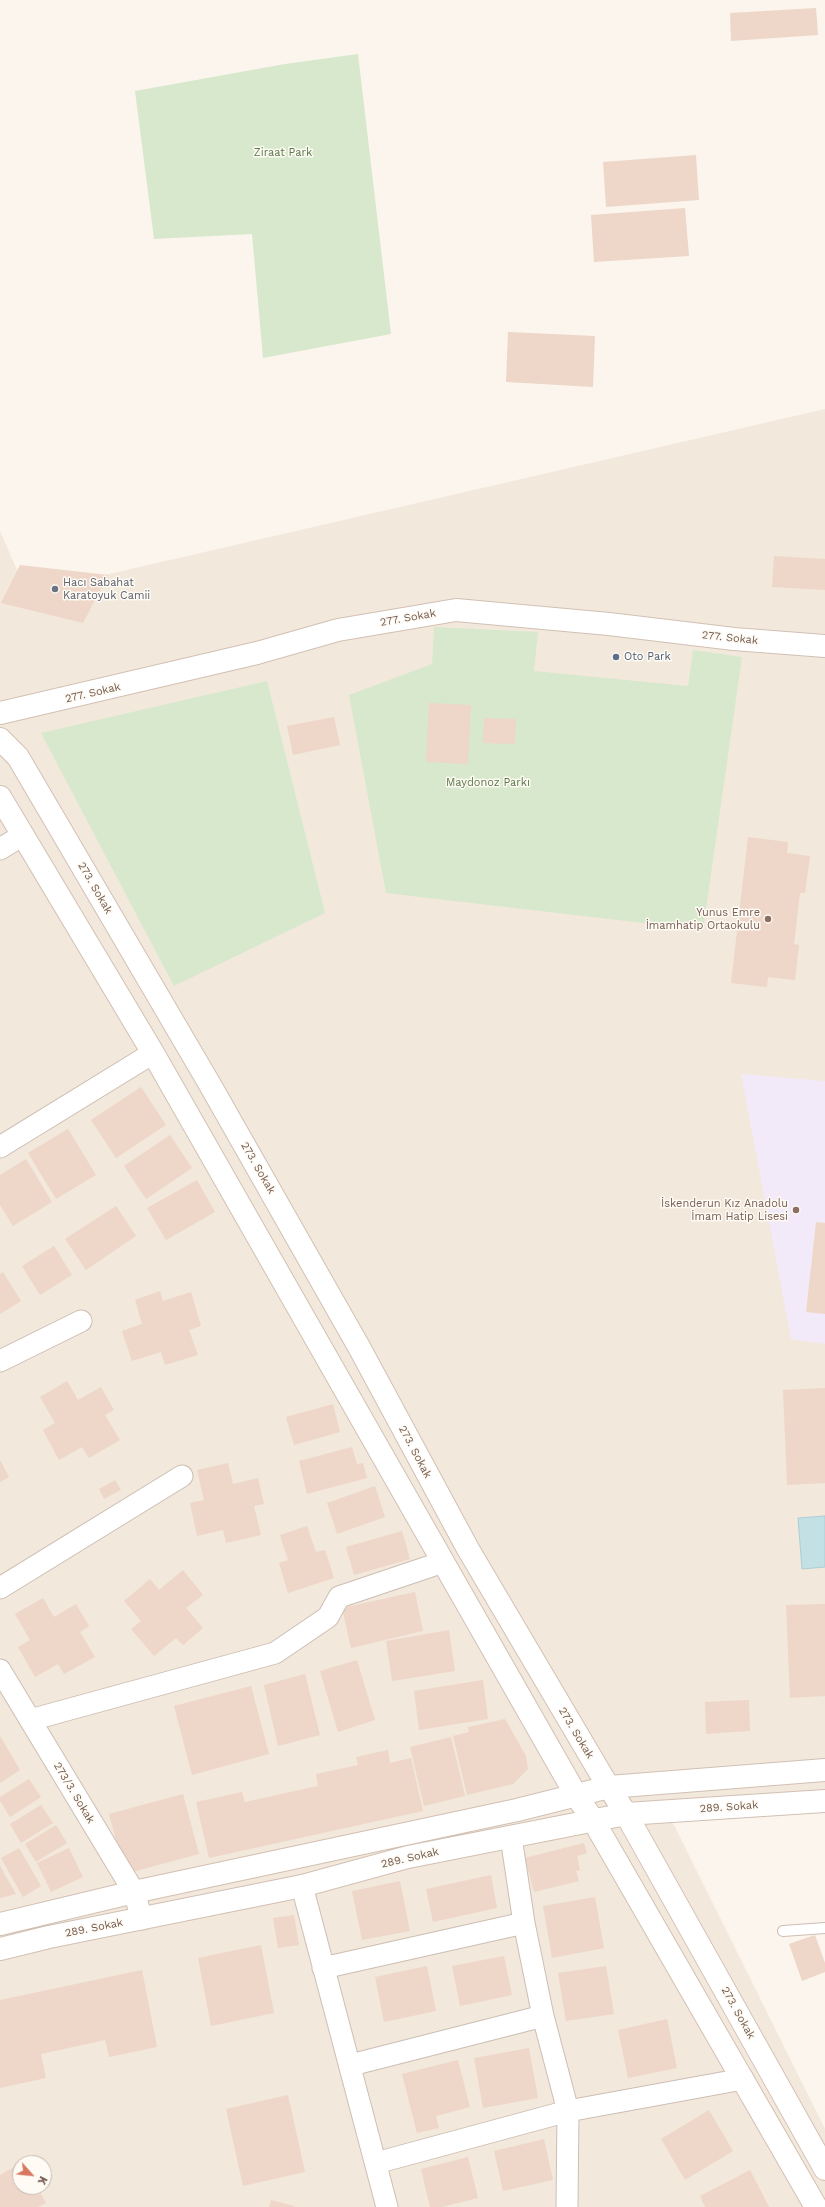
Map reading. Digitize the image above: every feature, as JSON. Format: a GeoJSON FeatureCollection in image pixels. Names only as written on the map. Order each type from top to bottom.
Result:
{"type":"FeatureCollection","features":[{"type":"Feature","properties":{"kind":"street","name":"277. Sokak"},"geometry":{"type":"LineString","coordinates":[[0,713],[257,654],[338,630],[456,610],[609,624],[734,639],[825,646]]}},
{"type":"Feature","properties":{"kind":"street","name":"273. Sokak"},"geometry":{"type":"LineString","coordinates":[[0,739],[18,757],[209,1083],[359,1347],[468,1549],[626,1814],[825,2169]]}},
{"type":"Feature","properties":{"kind":"street"},"geometry":{"type":"LineString","coordinates":[[0,796],[153,1053],[576,1795],[593,1820],[816,2207]]}},
{"type":"Feature","properties":{"kind":"street"},"geometry":{"type":"LineString","coordinates":[[0,849],[23,835]]}},
{"type":"Feature","properties":{"kind":"street"},"geometry":{"type":"LineString","coordinates":[[0,1147],[153,1053]]}},
{"type":"Feature","properties":{"kind":"street"},"geometry":{"type":"LineString","coordinates":[[0,1361],[82,1321]]}},
{"type":"Feature","properties":{"kind":"street"},"geometry":{"type":"LineString","coordinates":[[0,1588],[182,1476]]}},
{"type":"Feature","properties":{"kind":"street"},"geometry":{"type":"LineString","coordinates":[[30,1720],[275,1653],[328,1617],[339,1597],[443,1562]]}},
{"type":"Feature","properties":{"kind":"street","name":"273/3. Sokak"},"geometry":{"type":"LineString","coordinates":[[0,1670],[134,1892],[142,1919]]}},
{"type":"Feature","properties":{"kind":"street"},"geometry":{"type":"LineString","coordinates":[[0,1924],[134,1892],[517,1810],[609,1787],[825,1770]]}},
{"type":"Feature","properties":{"kind":"street","name":"289. Sokak"},"geometry":{"type":"LineString","coordinates":[[0,1949],[49,1937],[302,1886],[408,1857],[626,1814],[825,1801]]}},
{"type":"Feature","properties":{"kind":"street"},"geometry":{"type":"LineString","coordinates":[[511,1837],[524,1923],[543,2016],[568,2111],[567,2207]]}},
{"type":"Feature","properties":{"kind":"street"},"geometry":{"type":"LineString","coordinates":[[302,1886],[323,1968],[351,2065],[387,2207]]}},
{"type":"Feature","properties":{"kind":"street"},"geometry":{"type":"LineString","coordinates":[[323,1968],[524,1923]]}},
{"type":"Feature","properties":{"kind":"street"},"geometry":{"type":"LineString","coordinates":[[351,2065],[543,2016]]}},
{"type":"Feature","properties":{"kind":"street"},"geometry":{"type":"LineString","coordinates":[[376,2163],[568,2111],[743,2080]]}},
{"type":"Feature","properties":{"kind":"lane"},"geometry":{"type":"LineString","coordinates":[[783,1931],[825,1928]]}},
{"type":"Feature","properties":{"kind":"shaded area"},"geometry":{"type":"Polygon","coordinates":[[[825,409],[825,1800],[667,1811],[825,2129],[825,2207],[0,2207],[0,531],[27,593],[825,409]]]}},
{"type":"Feature","properties":{"kind":"shaded area","name":"İskenderun Kız Anadolu İmam Hatip Lisesi"},"geometry":{"type":"Polygon","coordinates":[[[741,1074],[825,1081],[825,1344],[791,1339],[741,1074]]]}},
{"type":"Feature","properties":{"kind":"green space","name":"Ziraat Park"},"geometry":{"type":"Polygon","coordinates":[[[358,54],[391,334],[263,358],[252,234],[154,239],[135,91],[285,64],[358,54]]]}},
{"type":"Feature","properties":{"kind":"green space","name":"Maydonoz Parkı"},"geometry":{"type":"Polygon","coordinates":[[[434,627],[538,632],[534,671],[688,686],[693,650],[742,657],[703,930],[386,893],[349,695],[432,664],[434,627]]]}},
{"type":"Feature","properties":{"kind":"green space"},"geometry":{"type":"Polygon","coordinates":[[[267,681],[325,913],[174,986],[41,733],[267,681]]]}},
{"type":"Feature","properties":{"kind":"water"},"geometry":{"type":"Polygon","coordinates":[[[825,1516],[825,1567],[802,1569],[798,1518],[825,1516]]]}},
{"type":"Feature","properties":{"kind":"building"},"geometry":{"type":"Polygon","coordinates":[[[816,8],[818,35],[731,41],[730,13],[816,8]]]}},
{"type":"Feature","properties":{"kind":"building"},"geometry":{"type":"Polygon","coordinates":[[[696,155],[699,200],[606,207],[603,162],[696,155]]]}},
{"type":"Feature","properties":{"kind":"building"},"geometry":{"type":"Polygon","coordinates":[[[685,208],[689,256],[594,262],[591,215],[685,208]]]}},
{"type":"Feature","properties":{"kind":"building"},"geometry":{"type":"Polygon","coordinates":[[[508,332],[595,336],[593,387],[506,382],[508,332]]]}},
{"type":"Feature","properties":{"kind":"building"},"geometry":{"type":"Polygon","coordinates":[[[774,556],[825,559],[825,590],[772,587],[774,556]]]}},
{"type":"Feature","properties":{"kind":"building","name":"Hacı Sabahat Karatoyuk Camii"},"geometry":{"type":"Polygon","coordinates":[[[20,565],[108,575],[83,623],[1,603],[20,565]]]}},
{"type":"Feature","properties":{"kind":"building"},"geometry":{"type":"Polygon","coordinates":[[[429,703],[471,705],[468,764],[426,762],[429,703]]]}},
{"type":"Feature","properties":{"kind":"building"},"geometry":{"type":"Polygon","coordinates":[[[334,717],[340,745],[293,755],[287,726],[334,717]]]}},
{"type":"Feature","properties":{"kind":"building"},"geometry":{"type":"Polygon","coordinates":[[[484,718],[516,719],[515,744],[483,743],[484,718]]]}},
{"type":"Feature","properties":{"kind":"building","name":"Yunus Emre İmamhatip Ortaokulu"},"geometry":{"type":"Polygon","coordinates":[[[748,837],[788,842],[787,853],[810,856],[805,893],[800,893],[794,944],[799,945],[795,980],[768,977],[767,987],[731,983],[748,837]]]}},
{"type":"Feature","properties":{"kind":"building"},"geometry":{"type":"Polygon","coordinates":[[[141,1087],[166,1125],[116,1158],[91,1120],[141,1087]]]}},
{"type":"Feature","properties":{"kind":"building"},"geometry":{"type":"Polygon","coordinates":[[[68,1129],[96,1175],[56,1199],[28,1153],[68,1129]]]}},
{"type":"Feature","properties":{"kind":"building"},"geometry":{"type":"Polygon","coordinates":[[[170,1135],[192,1168],[146,1199],[124,1166],[170,1135]]]}},
{"type":"Feature","properties":{"kind":"building"},"geometry":{"type":"Polygon","coordinates":[[[26,1159],[52,1202],[13,1226],[0,1205],[0,1175],[26,1159]]]}},
{"type":"Feature","properties":{"kind":"building"},"geometry":{"type":"Polygon","coordinates":[[[197,1180],[215,1212],[166,1240],[147,1208],[197,1180]]]}},
{"type":"Feature","properties":{"kind":"building"},"geometry":{"type":"Polygon","coordinates":[[[116,1206],[136,1236],[86,1270],[65,1239],[116,1206]]]}},
{"type":"Feature","properties":{"kind":"building"},"geometry":{"type":"Polygon","coordinates":[[[816,1222],[825,1223],[825,1314],[806,1312],[816,1222]]]}},
{"type":"Feature","properties":{"kind":"building"},"geometry":{"type":"Polygon","coordinates":[[[54,1246],[72,1275],[40,1295],[22,1266],[54,1246]]]}},
{"type":"Feature","properties":{"kind":"building"},"geometry":{"type":"Polygon","coordinates":[[[3,1272],[21,1301],[0,1314],[0,1274],[3,1272]]]}},
{"type":"Feature","properties":{"kind":"building"},"geometry":{"type":"Polygon","coordinates":[[[160,1291],[163,1301],[191,1292],[201,1326],[189,1330],[198,1355],[165,1365],[161,1352],[132,1361],[122,1331],[142,1324],[135,1300],[160,1291]]]}},
{"type":"Feature","properties":{"kind":"building"},"geometry":{"type":"Polygon","coordinates":[[[67,1381],[78,1400],[101,1387],[114,1410],[105,1415],[120,1440],[89,1458],[82,1447],[59,1460],[43,1430],[55,1423],[40,1397],[67,1381]]]}},
{"type":"Feature","properties":{"kind":"building"},"geometry":{"type":"Polygon","coordinates":[[[825,1388],[825,1483],[787,1485],[783,1390],[825,1388]]]}},
{"type":"Feature","properties":{"kind":"building"},"geometry":{"type":"Polygon","coordinates":[[[333,1404],[340,1432],[294,1445],[286,1417],[333,1404]]]}},
{"type":"Feature","properties":{"kind":"building"},"geometry":{"type":"Polygon","coordinates":[[[352,1447],[357,1464],[363,1463],[367,1478],[307,1494],[299,1461],[352,1447]]]}},
{"type":"Feature","properties":{"kind":"building"},"geometry":{"type":"Polygon","coordinates":[[[0,1460],[9,1477],[0,1482],[0,1460]]]}},
{"type":"Feature","properties":{"kind":"building"},"geometry":{"type":"Polygon","coordinates":[[[228,1463],[233,1484],[258,1478],[264,1504],[254,1506],[261,1535],[226,1543],[223,1530],[197,1536],[190,1503],[204,1500],[197,1470],[228,1463]]]}},
{"type":"Feature","properties":{"kind":"building"},"geometry":{"type":"Polygon","coordinates":[[[115,1480],[121,1490],[104,1499],[99,1489],[115,1480]]]}},
{"type":"Feature","properties":{"kind":"building"},"geometry":{"type":"Polygon","coordinates":[[[375,1486],[385,1517],[337,1534],[327,1503],[375,1486]]]}},
{"type":"Feature","properties":{"kind":"building"},"geometry":{"type":"Polygon","coordinates":[[[307,1526],[316,1552],[325,1550],[334,1578],[288,1593],[279,1563],[288,1560],[280,1535],[307,1526]]]}},
{"type":"Feature","properties":{"kind":"building"},"geometry":{"type":"Polygon","coordinates":[[[402,1531],[410,1559],[354,1575],[346,1547],[402,1531]]]}},
{"type":"Feature","properties":{"kind":"building"},"geometry":{"type":"Polygon","coordinates":[[[183,1570],[203,1595],[186,1608],[203,1628],[183,1645],[176,1638],[154,1656],[131,1629],[141,1621],[124,1601],[150,1579],[159,1590],[183,1570]]]}},
{"type":"Feature","properties":{"kind":"building"},"geometry":{"type":"Polygon","coordinates":[[[415,1592],[423,1631],[351,1648],[342,1608],[415,1592]]]}},
{"type":"Feature","properties":{"kind":"building"},"geometry":{"type":"Polygon","coordinates":[[[43,1598],[54,1617],[76,1604],[89,1626],[80,1632],[95,1657],[64,1674],[58,1664],[35,1677],[18,1647],[30,1640],[15,1614],[43,1598]]]}},
{"type":"Feature","properties":{"kind":"building"},"geometry":{"type":"Polygon","coordinates":[[[825,1604],[825,1696],[790,1698],[786,1605],[825,1604]]]}},
{"type":"Feature","properties":{"kind":"building"},"geometry":{"type":"Polygon","coordinates":[[[449,1630],[455,1671],[392,1681],[386,1641],[449,1630]]]}},
{"type":"Feature","properties":{"kind":"building"},"geometry":{"type":"Polygon","coordinates":[[[357,1660],[375,1720],[338,1732],[320,1671],[357,1660]]]}},
{"type":"Feature","properties":{"kind":"building"},"geometry":{"type":"Polygon","coordinates":[[[305,1674],[320,1735],[278,1746],[264,1685],[305,1674]]]}},
{"type":"Feature","properties":{"kind":"building"},"geometry":{"type":"Polygon","coordinates":[[[483,1680],[488,1719],[419,1730],[414,1691],[483,1680]]]}},
{"type":"Feature","properties":{"kind":"building"},"geometry":{"type":"Polygon","coordinates":[[[251,1686],[269,1754],[192,1775],[174,1706],[251,1686]]]}},
{"type":"Feature","properties":{"kind":"building"},"geometry":{"type":"Polygon","coordinates":[[[749,1700],[750,1731],[706,1734],[705,1702],[749,1700]]]}},
{"type":"Feature","properties":{"kind":"building"},"geometry":{"type":"Polygon","coordinates":[[[505,1719],[526,1756],[528,1769],[513,1784],[467,1795],[453,1736],[469,1732],[468,1727],[505,1719]]]}},
{"type":"Feature","properties":{"kind":"building"},"geometry":{"type":"Polygon","coordinates":[[[0,1736],[20,1770],[0,1783],[0,1736]]]}},
{"type":"Feature","properties":{"kind":"building"},"geometry":{"type":"Polygon","coordinates":[[[451,1737],[465,1796],[424,1806],[410,1747],[451,1737]]]}},
{"type":"Feature","properties":{"kind":"building"},"geometry":{"type":"Polygon","coordinates":[[[388,1750],[390,1763],[411,1758],[423,1811],[209,1858],[196,1802],[242,1792],[245,1802],[318,1786],[316,1774],[358,1765],[356,1757],[388,1750]]]}},
{"type":"Feature","properties":{"kind":"building"},"geometry":{"type":"Polygon","coordinates":[[[29,1779],[41,1797],[10,1817],[0,1801],[0,1797],[29,1779]]]}},
{"type":"Feature","properties":{"kind":"building"},"geometry":{"type":"Polygon","coordinates":[[[183,1794],[199,1854],[125,1874],[109,1814],[183,1794]]]}},
{"type":"Feature","properties":{"kind":"building"},"geometry":{"type":"Polygon","coordinates":[[[41,1805],[53,1823],[21,1843],[10,1824],[41,1805]]]}},
{"type":"Feature","properties":{"kind":"building"},"geometry":{"type":"Polygon","coordinates":[[[56,1825],[67,1843],[36,1862],[25,1844],[56,1825]]]}},
{"type":"Feature","properties":{"kind":"building"},"geometry":{"type":"Polygon","coordinates":[[[584,1843],[587,1853],[577,1856],[580,1870],[576,1871],[579,1881],[534,1892],[525,1858],[584,1843]]]}},
{"type":"Feature","properties":{"kind":"building"},"geometry":{"type":"Polygon","coordinates":[[[19,1848],[41,1886],[23,1897],[1,1858],[19,1848]]]}},
{"type":"Feature","properties":{"kind":"building"},"geometry":{"type":"Polygon","coordinates":[[[69,1848],[83,1877],[51,1892],[37,1863],[69,1848]]]}},
{"type":"Feature","properties":{"kind":"building"},"geometry":{"type":"Polygon","coordinates":[[[0,1866],[16,1894],[0,1898],[0,1866]]]}},
{"type":"Feature","properties":{"kind":"building"},"geometry":{"type":"Polygon","coordinates":[[[491,1875],[497,1908],[433,1922],[426,1889],[491,1875]]]}},
{"type":"Feature","properties":{"kind":"building"},"geometry":{"type":"Polygon","coordinates":[[[400,1881],[410,1931],[362,1940],[352,1891],[400,1881]]]}},
{"type":"Feature","properties":{"kind":"building"},"geometry":{"type":"Polygon","coordinates":[[[595,1897],[604,1948],[552,1958],[543,1906],[595,1897]]]}},
{"type":"Feature","properties":{"kind":"building"},"geometry":{"type":"Polygon","coordinates":[[[294,1915],[299,1945],[278,1948],[273,1918],[294,1915]]]}},
{"type":"Feature","properties":{"kind":"building"},"geometry":{"type":"Polygon","coordinates":[[[815,1935],[825,1963],[825,1972],[802,1981],[789,1944],[815,1935]]]}},
{"type":"Feature","properties":{"kind":"building"},"geometry":{"type":"Polygon","coordinates":[[[261,1945],[274,2013],[211,2026],[198,1958],[261,1945]]]}},
{"type":"Feature","properties":{"kind":"building"},"geometry":{"type":"Polygon","coordinates":[[[504,1956],[512,1995],[460,2006],[452,1966],[504,1956]]]}},
{"type":"Feature","properties":{"kind":"building"},"geometry":{"type":"Polygon","coordinates":[[[427,1966],[436,2011],[384,2022],[375,1977],[427,1966]]]}},
{"type":"Feature","properties":{"kind":"building"},"geometry":{"type":"Polygon","coordinates":[[[606,1966],[614,2014],[566,2021],[558,1973],[606,1966]]]}},
{"type":"Feature","properties":{"kind":"building"},"geometry":{"type":"Polygon","coordinates":[[[142,1970],[157,2047],[109,2057],[105,2040],[41,2054],[46,2078],[0,2088],[0,2000],[142,1970]]]}},
{"type":"Feature","properties":{"kind":"building"},"geometry":{"type":"Polygon","coordinates":[[[667,2019],[677,2068],[628,2078],[618,2030],[667,2019]]]}},
{"type":"Feature","properties":{"kind":"building"},"geometry":{"type":"Polygon","coordinates":[[[529,2048],[538,2098],[483,2108],[474,2058],[529,2048]]]}},
{"type":"Feature","properties":{"kind":"building"},"geometry":{"type":"Polygon","coordinates":[[[458,2060],[470,2107],[436,2116],[439,2128],[417,2133],[402,2074],[458,2060]]]}},
{"type":"Feature","properties":{"kind":"building"},"geometry":{"type":"Polygon","coordinates":[[[288,2095],[305,2172],[243,2186],[226,2109],[288,2095]]]}},
{"type":"Feature","properties":{"kind":"building"},"geometry":{"type":"Polygon","coordinates":[[[709,2110],[733,2151],[685,2180],[661,2139],[709,2110]]]}},
{"type":"Feature","properties":{"kind":"building"},"geometry":{"type":"Polygon","coordinates":[[[544,2139],[553,2180],[503,2191],[494,2151],[544,2139]]]}},
{"type":"Feature","properties":{"kind":"building"},"geometry":{"type":"Polygon","coordinates":[[[468,2157],[478,2198],[442,2207],[430,2207],[421,2169],[468,2157]]]}},
{"type":"Feature","properties":{"kind":"building"},"geometry":{"type":"Polygon","coordinates":[[[12,2168],[12,2195],[42,2195],[46,2203],[38,2207],[0,2207],[0,2175],[12,2168]]]}},
{"type":"Feature","properties":{"kind":"building"},"geometry":{"type":"Polygon","coordinates":[[[750,2170],[769,2207],[705,2207],[700,2196],[750,2170]]]}},
{"type":"Feature","properties":{"kind":"building"},"geometry":{"type":"Polygon","coordinates":[[[271,2200],[294,2206],[294,2207],[269,2207],[271,2200]]]}},
{"type":"Feature","properties":{"kind":"place","name":"Hacı Sabahat Karatoyuk Camii"},"geometry":{"type":"Point","coordinates":[55,589]}},
{"type":"Feature","properties":{"kind":"place","name":"Oto Park"},"geometry":{"type":"Point","coordinates":[616,657]}},
{"type":"Feature","properties":{"kind":"place","name":"Yunus Emre İmamhatip Ortaokulu"},"geometry":{"type":"Point","coordinates":[768,919]}},
{"type":"Feature","properties":{"kind":"place","name":"İskenderun Kız Anadolu İmam Hatip Lisesi"},"geometry":{"type":"Point","coordinates":[796,1210]}}]}
